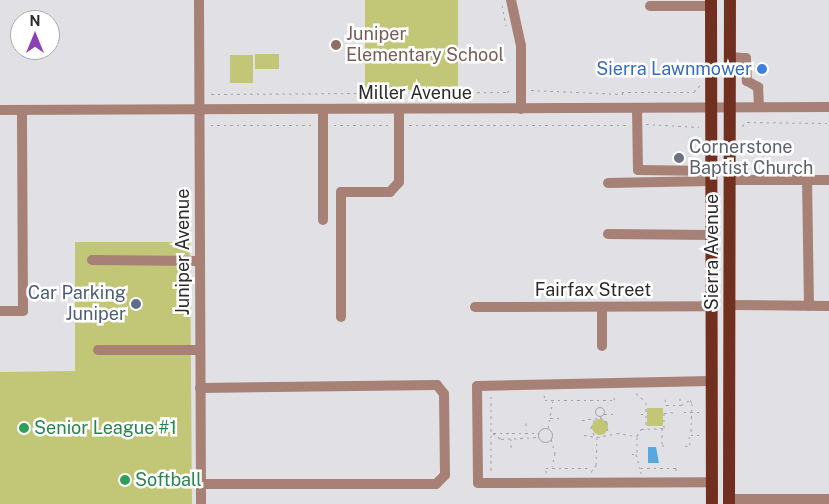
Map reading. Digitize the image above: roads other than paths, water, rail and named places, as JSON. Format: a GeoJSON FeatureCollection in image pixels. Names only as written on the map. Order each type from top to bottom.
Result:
{"type":"FeatureCollection","features":[{"type":"Feature","properties":{"kind":"main road","name":"Sierra Avenue"},"geometry":{"type":"LineString","coordinates":[[729,501],[730,0]]}},
{"type":"Feature","properties":{"kind":"main road","name":"Sierra Avenue"},"geometry":{"type":"LineString","coordinates":[[711,3],[712,504]]}},
{"type":"Feature","properties":{"kind":"street","name":"Juniper Avenue"},"geometry":{"type":"LineString","coordinates":[[199,0],[201,504]]}},
{"type":"Feature","properties":{"kind":"street"},"geometry":{"type":"LineString","coordinates":[[511,0],[521,46],[521,109]]}},
{"type":"Feature","properties":{"kind":"street"},"geometry":{"type":"LineString","coordinates":[[650,6],[711,3]]}},
{"type":"Feature","properties":{"kind":"street"},"geometry":{"type":"LineString","coordinates":[[730,57],[746,58],[747,81],[758,87],[759,107]]}},
{"type":"Feature","properties":{"kind":"street","name":"Miller Avenue"},"geometry":{"type":"LineString","coordinates":[[0,110],[829,107]]}},
{"type":"Feature","properties":{"kind":"street"},"geometry":{"type":"LineString","coordinates":[[637,108],[638,170],[712,176]]}},
{"type":"Feature","properties":{"kind":"street"},"geometry":{"type":"LineString","coordinates":[[322,109],[322,220]]}},
{"type":"Feature","properties":{"kind":"street"},"geometry":{"type":"LineString","coordinates":[[341,317],[342,192],[390,192],[398,182],[399,109]]}},
{"type":"Feature","properties":{"kind":"street"},"geometry":{"type":"LineString","coordinates":[[0,311],[23,311],[22,110]]}},
{"type":"Feature","properties":{"kind":"street"},"geometry":{"type":"LineString","coordinates":[[608,183],[712,176]]}},
{"type":"Feature","properties":{"kind":"street"},"geometry":{"type":"LineString","coordinates":[[730,180],[829,180]]}},
{"type":"Feature","properties":{"kind":"street"},"geometry":{"type":"LineString","coordinates":[[807,180],[809,306]]}},
{"type":"Feature","properties":{"kind":"street"},"geometry":{"type":"LineString","coordinates":[[608,234],[712,234]]}},
{"type":"Feature","properties":{"kind":"street"},"geometry":{"type":"LineString","coordinates":[[92,260],[200,261]]}},
{"type":"Feature","properties":{"kind":"street","name":"Fairfax Street"},"geometry":{"type":"LineString","coordinates":[[474,308],[712,306]]}},
{"type":"Feature","properties":{"kind":"street"},"geometry":{"type":"LineString","coordinates":[[730,306],[829,306]]}},
{"type":"Feature","properties":{"kind":"street"},"geometry":{"type":"LineString","coordinates":[[602,307],[602,346]]}},
{"type":"Feature","properties":{"kind":"street"},"geometry":{"type":"LineString","coordinates":[[98,350],[200,350]]}},
{"type":"Feature","properties":{"kind":"street"},"geometry":{"type":"LineString","coordinates":[[711,381],[477,386],[478,483],[711,482]]}},
{"type":"Feature","properties":{"kind":"street"},"geometry":{"type":"LineString","coordinates":[[200,388],[437,385],[444,394],[445,475],[436,484],[201,484]]}},
{"type":"Feature","properties":{"kind":"street"},"geometry":{"type":"LineString","coordinates":[[729,501],[829,499]]}},
{"type":"Feature","properties":{"kind":"water"},"geometry":{"type":"Polygon","coordinates":[[[648,447],[656,447],[659,463],[648,463],[648,447]]]}},
{"type":"Feature","properties":{"kind":"place","name":"Juniper Elementary School"},"geometry":{"type":"Point","coordinates":[336,45]}},
{"type":"Feature","properties":{"kind":"place","name":"Sierra Lawnmower"},"geometry":{"type":"Point","coordinates":[762,69]}},
{"type":"Feature","properties":{"kind":"place","name":"Cornerstone Baptist Church"},"geometry":{"type":"Point","coordinates":[679,158]}},
{"type":"Feature","properties":{"kind":"place","name":"Car Parking Juniper"},"geometry":{"type":"Point","coordinates":[136,304]}},
{"type":"Feature","properties":{"kind":"place","name":"Senior League #1"},"geometry":{"type":"Point","coordinates":[24,428]}},
{"type":"Feature","properties":{"kind":"place","name":"Softball"},"geometry":{"type":"Point","coordinates":[125,480]}}]}
